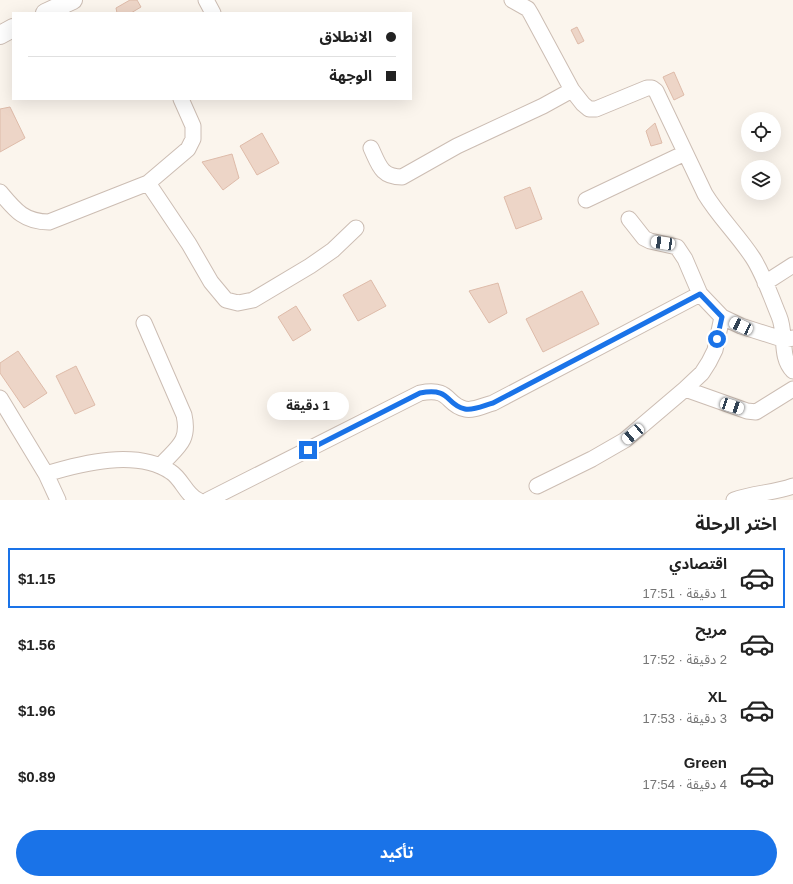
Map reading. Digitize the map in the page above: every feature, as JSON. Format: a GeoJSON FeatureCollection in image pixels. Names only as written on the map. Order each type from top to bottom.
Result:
{"type":"FeatureCollection","features":[{"type":"Feature","properties":{"kind":"street"},"geometry":{"type":"LineString","coordinates":[[47,12],[73,0]]}},
{"type":"Feature","properties":{"kind":"street"},"geometry":{"type":"LineString","coordinates":[[206,0],[212,12]]}},
{"type":"Feature","properties":{"kind":"street"},"geometry":{"type":"LineString","coordinates":[[512,0],[528,9],[572,90],[583,104],[590,109],[596,109],[647,88],[652,88],[659,96],[685,153],[711,204],[754,259],[789,339],[785,358],[793,371]]}},
{"type":"Feature","properties":{"kind":"street"},"geometry":{"type":"LineString","coordinates":[[0,34],[12,28]]}},
{"type":"Feature","properties":{"kind":"street"},"geometry":{"type":"LineString","coordinates":[[371,148],[384,173],[393,177],[402,177],[457,146],[537,109],[572,90]]}},
{"type":"Feature","properties":{"kind":"street"},"geometry":{"type":"LineString","coordinates":[[0,192],[23,215],[35,222],[49,222],[148,183],[188,149],[193,139],[193,126],[181,100]]}},
{"type":"Feature","properties":{"kind":"street"},"geometry":{"type":"LineString","coordinates":[[586,200],[685,153]]}},
{"type":"Feature","properties":{"kind":"street"},"geometry":{"type":"LineString","coordinates":[[148,183],[189,244],[211,282],[226,300],[238,303],[253,300],[310,266],[333,250],[356,228]]}},
{"type":"Feature","properties":{"kind":"street"},"geometry":{"type":"LineString","coordinates":[[629,219],[644,238],[650,242],[677,247],[685,259],[700,294],[722,317],[741,326],[789,339]]}},
{"type":"Feature","properties":{"kind":"street"},"geometry":{"type":"LineString","coordinates":[[765,283],[793,266]]}},
{"type":"Feature","properties":{"kind":"street"},"geometry":{"type":"LineString","coordinates":[[208,500],[420,393],[432,391],[440,392],[460,408],[467,410],[493,403],[700,294]]}},
{"type":"Feature","properties":{"kind":"street"},"geometry":{"type":"LineString","coordinates":[[537,486],[592,460],[624,440],[685,390],[702,373],[710,362],[715,350],[722,317]]}},
{"type":"Feature","properties":{"kind":"street"},"geometry":{"type":"LineString","coordinates":[[144,323],[184,415],[187,427],[184,439],[160,466]]}},
{"type":"Feature","properties":{"kind":"street"},"geometry":{"type":"LineString","coordinates":[[685,390],[747,411],[756,412],[793,389]]}},
{"type":"Feature","properties":{"kind":"street"},"geometry":{"type":"LineString","coordinates":[[0,398],[46,474],[58,500]]}},
{"type":"Feature","properties":{"kind":"street"},"geometry":{"type":"LineString","coordinates":[[46,474],[78,465],[123,460],[160,466],[172,473],[191,497],[198,500]]}},
{"type":"Feature","properties":{"kind":"street"},"geometry":{"type":"LineString","coordinates":[[734,500],[746,495],[782,490],[793,486]]}},
{"type":"Feature","properties":{"kind":"building"},"geometry":{"type":"Polygon","coordinates":[[[130,0],[137,0],[141,7],[133,12],[117,12],[116,8],[130,0]]]}},
{"type":"Feature","properties":{"kind":"building"},"geometry":{"type":"Polygon","coordinates":[[[577,27],[584,41],[578,44],[571,30],[577,27]]]}},
{"type":"Feature","properties":{"kind":"building"},"geometry":{"type":"Polygon","coordinates":[[[674,72],[684,95],[674,100],[663,77],[674,72]]]}},
{"type":"Feature","properties":{"kind":"building"},"geometry":{"type":"Polygon","coordinates":[[[10,107],[25,138],[0,152],[0,109],[10,107]]]}},
{"type":"Feature","properties":{"kind":"building"},"geometry":{"type":"Polygon","coordinates":[[[655,123],[662,143],[651,146],[646,131],[655,123]]]}},
{"type":"Feature","properties":{"kind":"building"},"geometry":{"type":"Polygon","coordinates":[[[262,133],[279,163],[257,175],[240,146],[262,133]]]}},
{"type":"Feature","properties":{"kind":"building"},"geometry":{"type":"Polygon","coordinates":[[[232,154],[239,178],[223,190],[202,162],[232,154]]]}},
{"type":"Feature","properties":{"kind":"building"},"geometry":{"type":"Polygon","coordinates":[[[530,187],[542,219],[516,229],[504,197],[530,187]]]}},
{"type":"Feature","properties":{"kind":"building"},"geometry":{"type":"Polygon","coordinates":[[[371,280],[386,306],[358,321],[343,295],[371,280]]]}},
{"type":"Feature","properties":{"kind":"building"},"geometry":{"type":"Polygon","coordinates":[[[498,283],[507,313],[489,323],[469,291],[498,283]]]}},
{"type":"Feature","properties":{"kind":"building"},"geometry":{"type":"Polygon","coordinates":[[[582,291],[599,324],[543,352],[526,319],[582,291]]]}},
{"type":"Feature","properties":{"kind":"building"},"geometry":{"type":"Polygon","coordinates":[[[296,306],[311,330],[293,341],[278,317],[296,306]]]}},
{"type":"Feature","properties":{"kind":"building"},"geometry":{"type":"Polygon","coordinates":[[[18,351],[47,393],[24,408],[0,373],[0,363],[18,351]]]}},
{"type":"Feature","properties":{"kind":"building"},"geometry":{"type":"Polygon","coordinates":[[[76,366],[95,405],[75,414],[56,376],[76,366]]]}},
{"type":"Feature","properties":{"kind":"route"},"geometry":{"type":"LineString","coordinates":[[308,450],[420,393],[432,391],[440,392],[460,408],[467,410],[493,403],[700,294],[705,301],[722,317],[717,339]]}}]}
